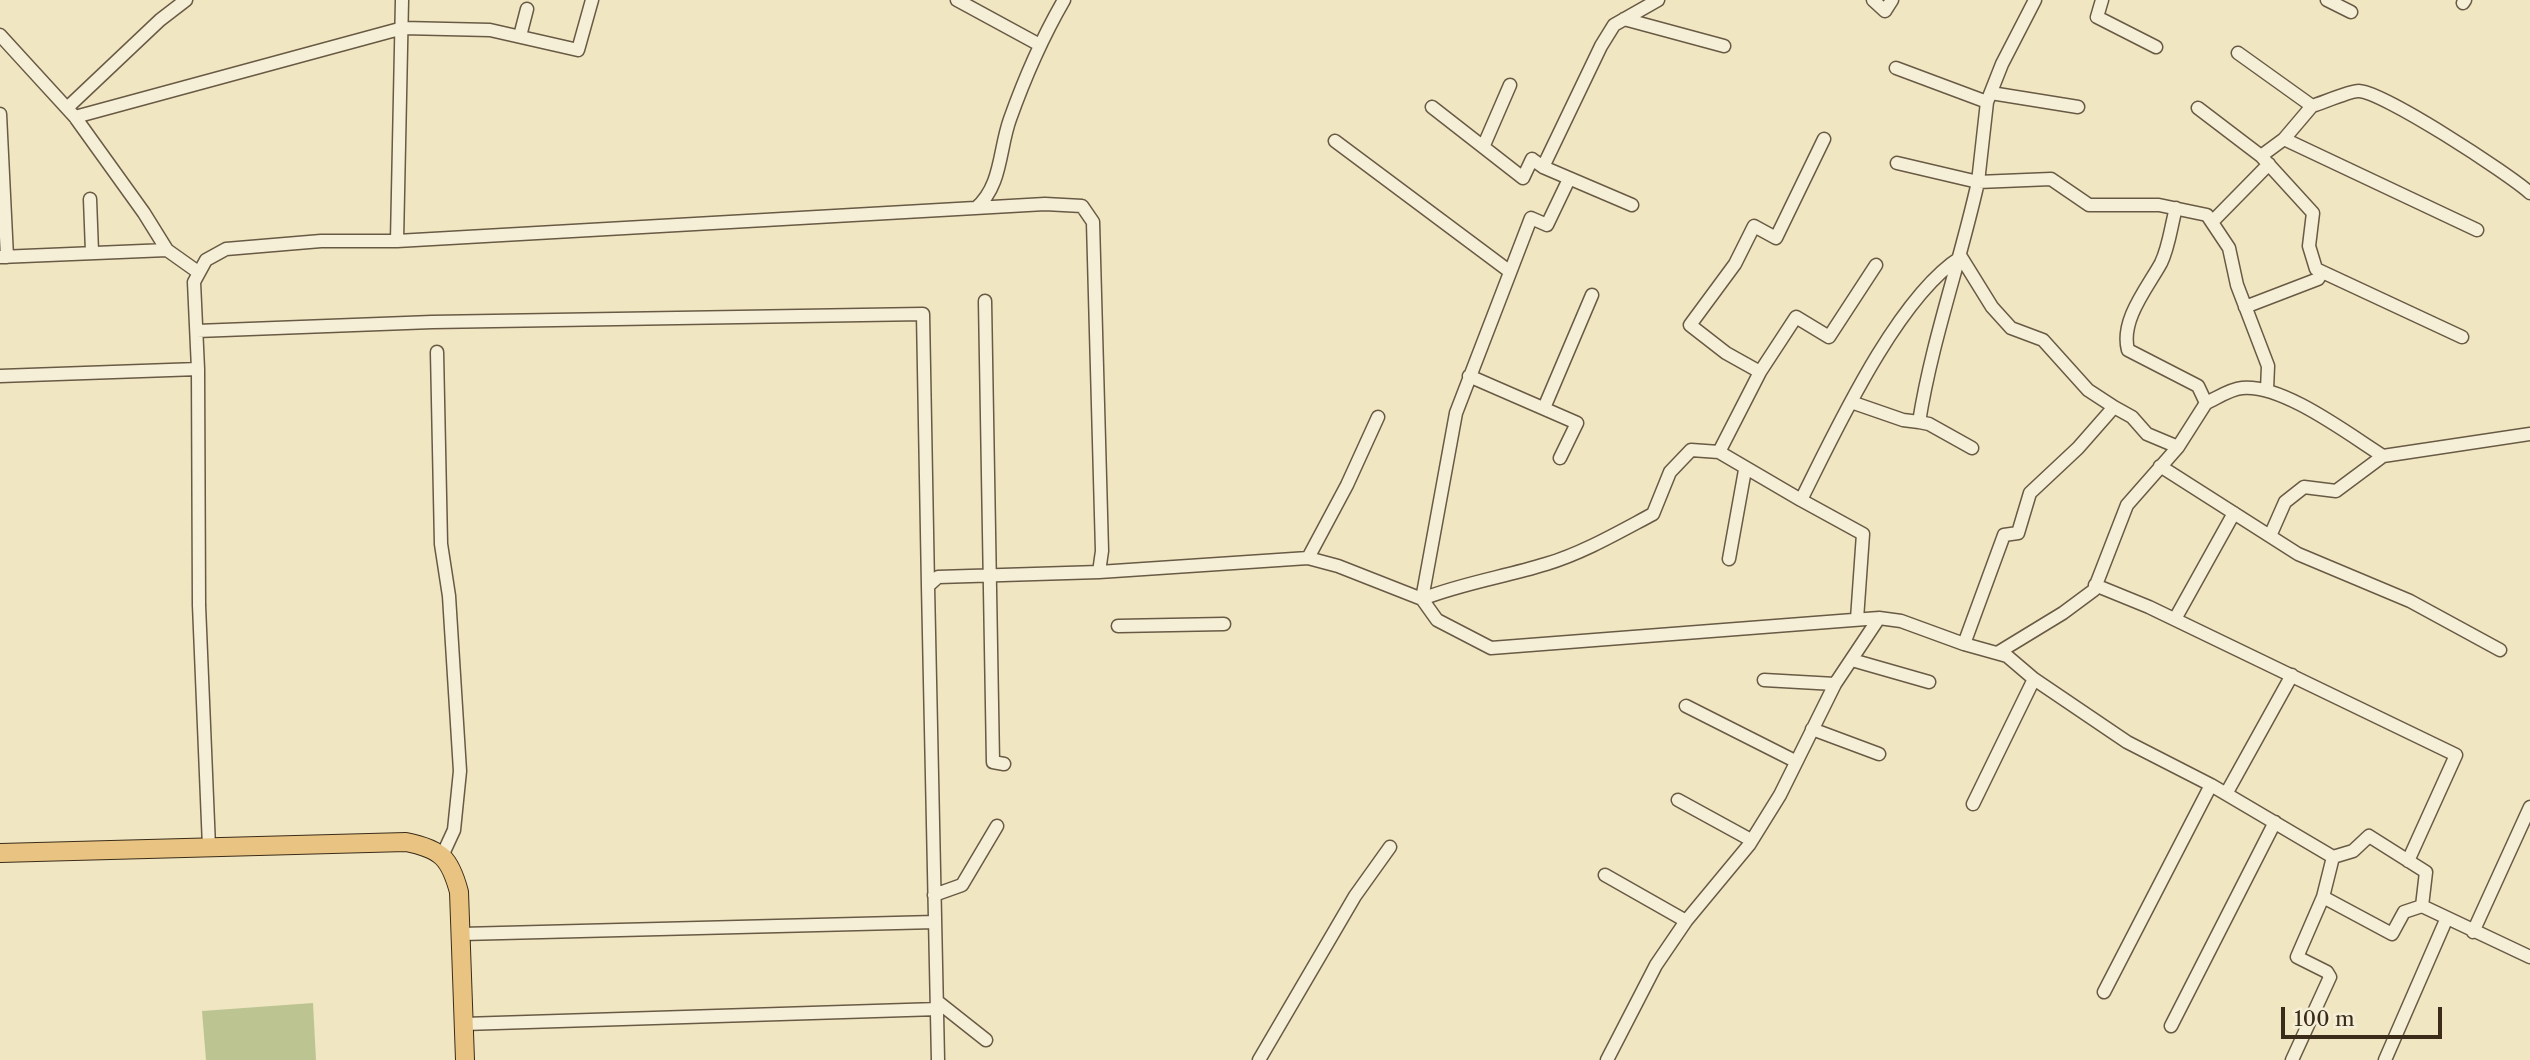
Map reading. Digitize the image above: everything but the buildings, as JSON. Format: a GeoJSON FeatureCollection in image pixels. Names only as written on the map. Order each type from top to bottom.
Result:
{"type":"FeatureCollection","features":[{"type":"Feature","properties":{"kind":"highway"},"geometry":{"type":"LineString","coordinates":[[0,853],[406,842],[427,846],[452,866],[458,892],[466,1060]]}},
{"type":"Feature","properties":{"kind":"street"},"geometry":{"type":"LineString","coordinates":[[71,112],[160,20],[186,0]]}},
{"type":"Feature","properties":{"kind":"street"},"geometry":{"type":"LineString","coordinates":[[397,241],[402,0]]}},
{"type":"Feature","properties":{"kind":"street"},"geometry":{"type":"LineString","coordinates":[[71,112],[403,28],[490,30],[578,50],[592,0]]}},
{"type":"Feature","properties":{"kind":"street"},"geometry":{"type":"LineString","coordinates":[[957,0],[1038,44]]}},
{"type":"Feature","properties":{"kind":"street"},"geometry":{"type":"LineString","coordinates":[[976,208],[992,191],[1008,123],[1038,44],[1064,0]]}},
{"type":"Feature","properties":{"kind":"street"},"geometry":{"type":"LineString","coordinates":[[1543,167],[1601,46],[1614,25],[1658,0]]}},
{"type":"Feature","properties":{"kind":"street"},"geometry":{"type":"LineString","coordinates":[[1873,0],[1885,11],[1892,0]]}},
{"type":"Feature","properties":{"kind":"street"},"geometry":{"type":"LineString","coordinates":[[1920,422],[1929,364],[1961,257],[1978,182],[1989,97],[2022,21],[2035,0]]}},
{"type":"Feature","properties":{"kind":"street"},"geometry":{"type":"LineString","coordinates":[[2102,0],[2096,17],[2156,47]]}},
{"type":"Feature","properties":{"kind":"street"},"geometry":{"type":"LineString","coordinates":[[2327,0],[2351,12]]}},
{"type":"Feature","properties":{"kind":"street"},"geometry":{"type":"LineString","coordinates":[[520,36],[527,9]]}},
{"type":"Feature","properties":{"kind":"street"},"geometry":{"type":"LineString","coordinates":[[1624,19],[1724,46]]}},
{"type":"Feature","properties":{"kind":"street"},"geometry":{"type":"LineString","coordinates":[[0,35],[71,112],[144,213],[167,250],[198,272]]}},
{"type":"Feature","properties":{"kind":"street"},"geometry":{"type":"LineString","coordinates":[[2238,53],[2312,106]]}},
{"type":"Feature","properties":{"kind":"street"},"geometry":{"type":"LineString","coordinates":[[1896,68],[1989,97],[2078,107]]}},
{"type":"Feature","properties":{"kind":"street"},"geometry":{"type":"LineString","coordinates":[[1484,145],[1510,85]]}},
{"type":"Feature","properties":{"kind":"street"},"geometry":{"type":"LineString","coordinates":[[2213,221],[2312,106],[2358,91],[2378,97],[2483,157],[2530,193]]}},
{"type":"Feature","properties":{"kind":"street"},"geometry":{"type":"LineString","coordinates":[[1432,107],[1523,178],[1532,159],[1569,179],[1632,205]]}},
{"type":"Feature","properties":{"kind":"street"},"geometry":{"type":"LineString","coordinates":[[2198,108],[2265,160],[2313,213],[2309,246],[2316,269],[2462,337]]}},
{"type":"Feature","properties":{"kind":"street"},"geometry":{"type":"LineString","coordinates":[[0,114],[4,257],[92,251],[167,250]]}},
{"type":"Feature","properties":{"kind":"street"},"geometry":{"type":"LineString","coordinates":[[1760,372],[1726,353],[1690,325],[1735,264],[1754,226],[1776,238],[1824,139]]}},
{"type":"Feature","properties":{"kind":"street"},"geometry":{"type":"LineString","coordinates":[[2284,139],[2477,230]]}},
{"type":"Feature","properties":{"kind":"street"},"geometry":{"type":"LineString","coordinates":[[1335,141],[1508,271]]}},
{"type":"Feature","properties":{"kind":"street"},"geometry":{"type":"LineString","coordinates":[[1897,163],[1978,182],[2051,179],[2089,205],[2159,205],[2207,215],[2229,248],[2245,307],[2268,366],[2267,390]]}},
{"type":"Feature","properties":{"kind":"street"},"geometry":{"type":"LineString","coordinates":[[1422,599],[1455,413],[1508,271],[1531,218],[1547,225],[1569,179]]}},
{"type":"Feature","properties":{"kind":"street"},"geometry":{"type":"LineString","coordinates":[[992,191],[1007,206]]}},
{"type":"Feature","properties":{"kind":"street"},"geometry":{"type":"LineString","coordinates":[[90,199],[92,251]]}},
{"type":"Feature","properties":{"kind":"street"},"geometry":{"type":"LineString","coordinates":[[209,847],[199,605],[198,369],[194,282],[206,260],[226,249],[321,241],[397,241],[1007,206],[1082,206],[1093,222],[1102,551],[1099,572]]}},
{"type":"Feature","properties":{"kind":"street"},"geometry":{"type":"LineString","coordinates":[[2176,208],[2161,262],[2144,286],[2125,340],[2128,350],[2198,386],[2206,403]]}},
{"type":"Feature","properties":{"kind":"street"},"geometry":{"type":"LineString","coordinates":[[1801,500],[1851,402],[1902,319],[1944,268],[1961,257]]}},
{"type":"Feature","properties":{"kind":"street"},"geometry":{"type":"LineString","coordinates":[[1961,257],[1992,307],[2011,328],[2043,340],[2088,390],[2132,417],[2147,434],[2178,447]]}},
{"type":"Feature","properties":{"kind":"street"},"geometry":{"type":"LineString","coordinates":[[1719,452],[1760,372],[1796,317],[1829,337],[1876,265]]}},
{"type":"Feature","properties":{"kind":"street"},"geometry":{"type":"LineString","coordinates":[[2245,307],[2318,279],[2322,272]]}},
{"type":"Feature","properties":{"kind":"street"},"geometry":{"type":"LineString","coordinates":[[1544,408],[1592,295]]}},
{"type":"Feature","properties":{"kind":"street"},"geometry":{"type":"LineString","coordinates":[[985,301],[993,762],[1004,765]]}},
{"type":"Feature","properties":{"kind":"street"},"geometry":{"type":"LineString","coordinates":[[197,331],[432,322],[923,314],[938,1060]]}},
{"type":"Feature","properties":{"kind":"street"},"geometry":{"type":"LineString","coordinates":[[437,352],[442,544],[449,596],[460,772],[454,830],[442,856]]}},
{"type":"Feature","properties":{"kind":"street"},"geometry":{"type":"LineString","coordinates":[[0,376],[198,369]]}},
{"type":"Feature","properties":{"kind":"street"},"geometry":{"type":"LineString","coordinates":[[1469,376],[1577,423],[1560,458]]}},
{"type":"Feature","properties":{"kind":"street"},"geometry":{"type":"LineString","coordinates":[[1999,652],[2063,613],[2095,585],[2127,505],[2178,447],[2206,403],[2240,388],[2267,390],[2323,419],[2383,456]]}},
{"type":"Feature","properties":{"kind":"street"},"geometry":{"type":"LineString","coordinates":[[1851,402],[1903,420],[1929,424],[1972,448]]}},
{"type":"Feature","properties":{"kind":"street"},"geometry":{"type":"LineString","coordinates":[[1964,644],[2004,535],[2018,533],[2030,493],[2078,449],[2114,407]]}},
{"type":"Feature","properties":{"kind":"street"},"geometry":{"type":"LineString","coordinates":[[1308,558],[1347,485],[1378,417]]}},
{"type":"Feature","properties":{"kind":"street"},"geometry":{"type":"LineString","coordinates":[[2270,536],[2285,502],[2304,487],[2336,491],[2383,456],[2530,434]]}},
{"type":"Feature","properties":{"kind":"street"},"geometry":{"type":"LineString","coordinates":[[1422,599],[1475,581],[1548,564],[1653,514],[1670,472],[1691,450],[1719,452],[1745,470],[1863,534],[1857,620]]}},
{"type":"Feature","properties":{"kind":"street"},"geometry":{"type":"LineString","coordinates":[[2161,466],[2298,554],[2410,601],[2500,650]]}},
{"type":"Feature","properties":{"kind":"street"},"geometry":{"type":"LineString","coordinates":[[1729,559],[1745,470]]}},
{"type":"Feature","properties":{"kind":"street"},"geometry":{"type":"LineString","coordinates":[[2175,620],[2234,513]]}},
{"type":"Feature","properties":{"kind":"street"},"geometry":{"type":"LineString","coordinates":[[928,586],[938,577],[1099,572],[1308,558],[1338,566],[1422,599],[1437,620],[1491,648],[1880,618],[1901,621],[1964,644],[1999,652],[2127,742],[2211,785],[2333,857],[2353,852],[2369,836],[2426,872],[2422,906]]}},
{"type":"Feature","properties":{"kind":"street"},"geometry":{"type":"LineString","coordinates":[[2095,585],[2292,675],[2456,755],[2409,861]]}},
{"type":"Feature","properties":{"kind":"street"},"geometry":{"type":"LineString","coordinates":[[1607,1060],[1656,965],[1686,921],[1751,840],[1780,795],[1836,684],[1880,618]]}},
{"type":"Feature","properties":{"kind":"street"},"geometry":{"type":"LineString","coordinates":[[1118,626],[1224,624]]}},
{"type":"Feature","properties":{"kind":"street"},"geometry":{"type":"LineString","coordinates":[[1852,660],[1929,682]]}},
{"type":"Feature","properties":{"kind":"street"},"geometry":{"type":"LineString","coordinates":[[2226,794],[2292,675]]}},
{"type":"Feature","properties":{"kind":"street"},"geometry":{"type":"LineString","coordinates":[[1973,804],[2034,679]]}},
{"type":"Feature","properties":{"kind":"street"},"geometry":{"type":"LineString","coordinates":[[1764,680],[1836,684]]}},
{"type":"Feature","properties":{"kind":"street"},"geometry":{"type":"LineString","coordinates":[[1686,706],[1795,761]]}},
{"type":"Feature","properties":{"kind":"street"},"geometry":{"type":"LineString","coordinates":[[1812,729],[1879,754]]}},
{"type":"Feature","properties":{"kind":"street"},"geometry":{"type":"LineString","coordinates":[[2104,992],[2211,785]]}},
{"type":"Feature","properties":{"kind":"street"},"geometry":{"type":"LineString","coordinates":[[1678,800],[1751,840]]}},
{"type":"Feature","properties":{"kind":"street"},"geometry":{"type":"LineString","coordinates":[[2473,932],[2530,807]]}},
{"type":"Feature","properties":{"kind":"street"},"geometry":{"type":"LineString","coordinates":[[2171,1026],[2274,822]]}},
{"type":"Feature","properties":{"kind":"street"},"geometry":{"type":"LineString","coordinates":[[934,895],[962,885],[997,826]]}},
{"type":"Feature","properties":{"kind":"street"},"geometry":{"type":"LineString","coordinates":[[1259,1060],[1355,896],[1390,847]]}},
{"type":"Feature","properties":{"kind":"street"},"geometry":{"type":"LineString","coordinates":[[2292,1060],[2330,977],[2327,972],[2297,957],[2323,897],[2331,874],[2333,857]]}},
{"type":"Feature","properties":{"kind":"street"},"geometry":{"type":"LineString","coordinates":[[1605,874],[1686,921]]}},
{"type":"Feature","properties":{"kind":"street"},"geometry":{"type":"LineString","coordinates":[[2323,897],[2392,934],[2404,912],[2422,906],[2446,920],[2530,957]]}},
{"type":"Feature","properties":{"kind":"street"},"geometry":{"type":"LineString","coordinates":[[2385,1060],[2446,920]]}},
{"type":"Feature","properties":{"kind":"street"},"geometry":{"type":"LineString","coordinates":[[462,934],[935,922]]}},
{"type":"Feature","properties":{"kind":"street"},"geometry":{"type":"LineString","coordinates":[[464,1024],[938,1005],[986,1040]]}},
{"type":"Feature","properties":{"kind":"green space"},"geometry":{"type":"Polygon","coordinates":[[[313,1003],[316,1060],[206,1060],[202,1011],[313,1003]]]}}]}
